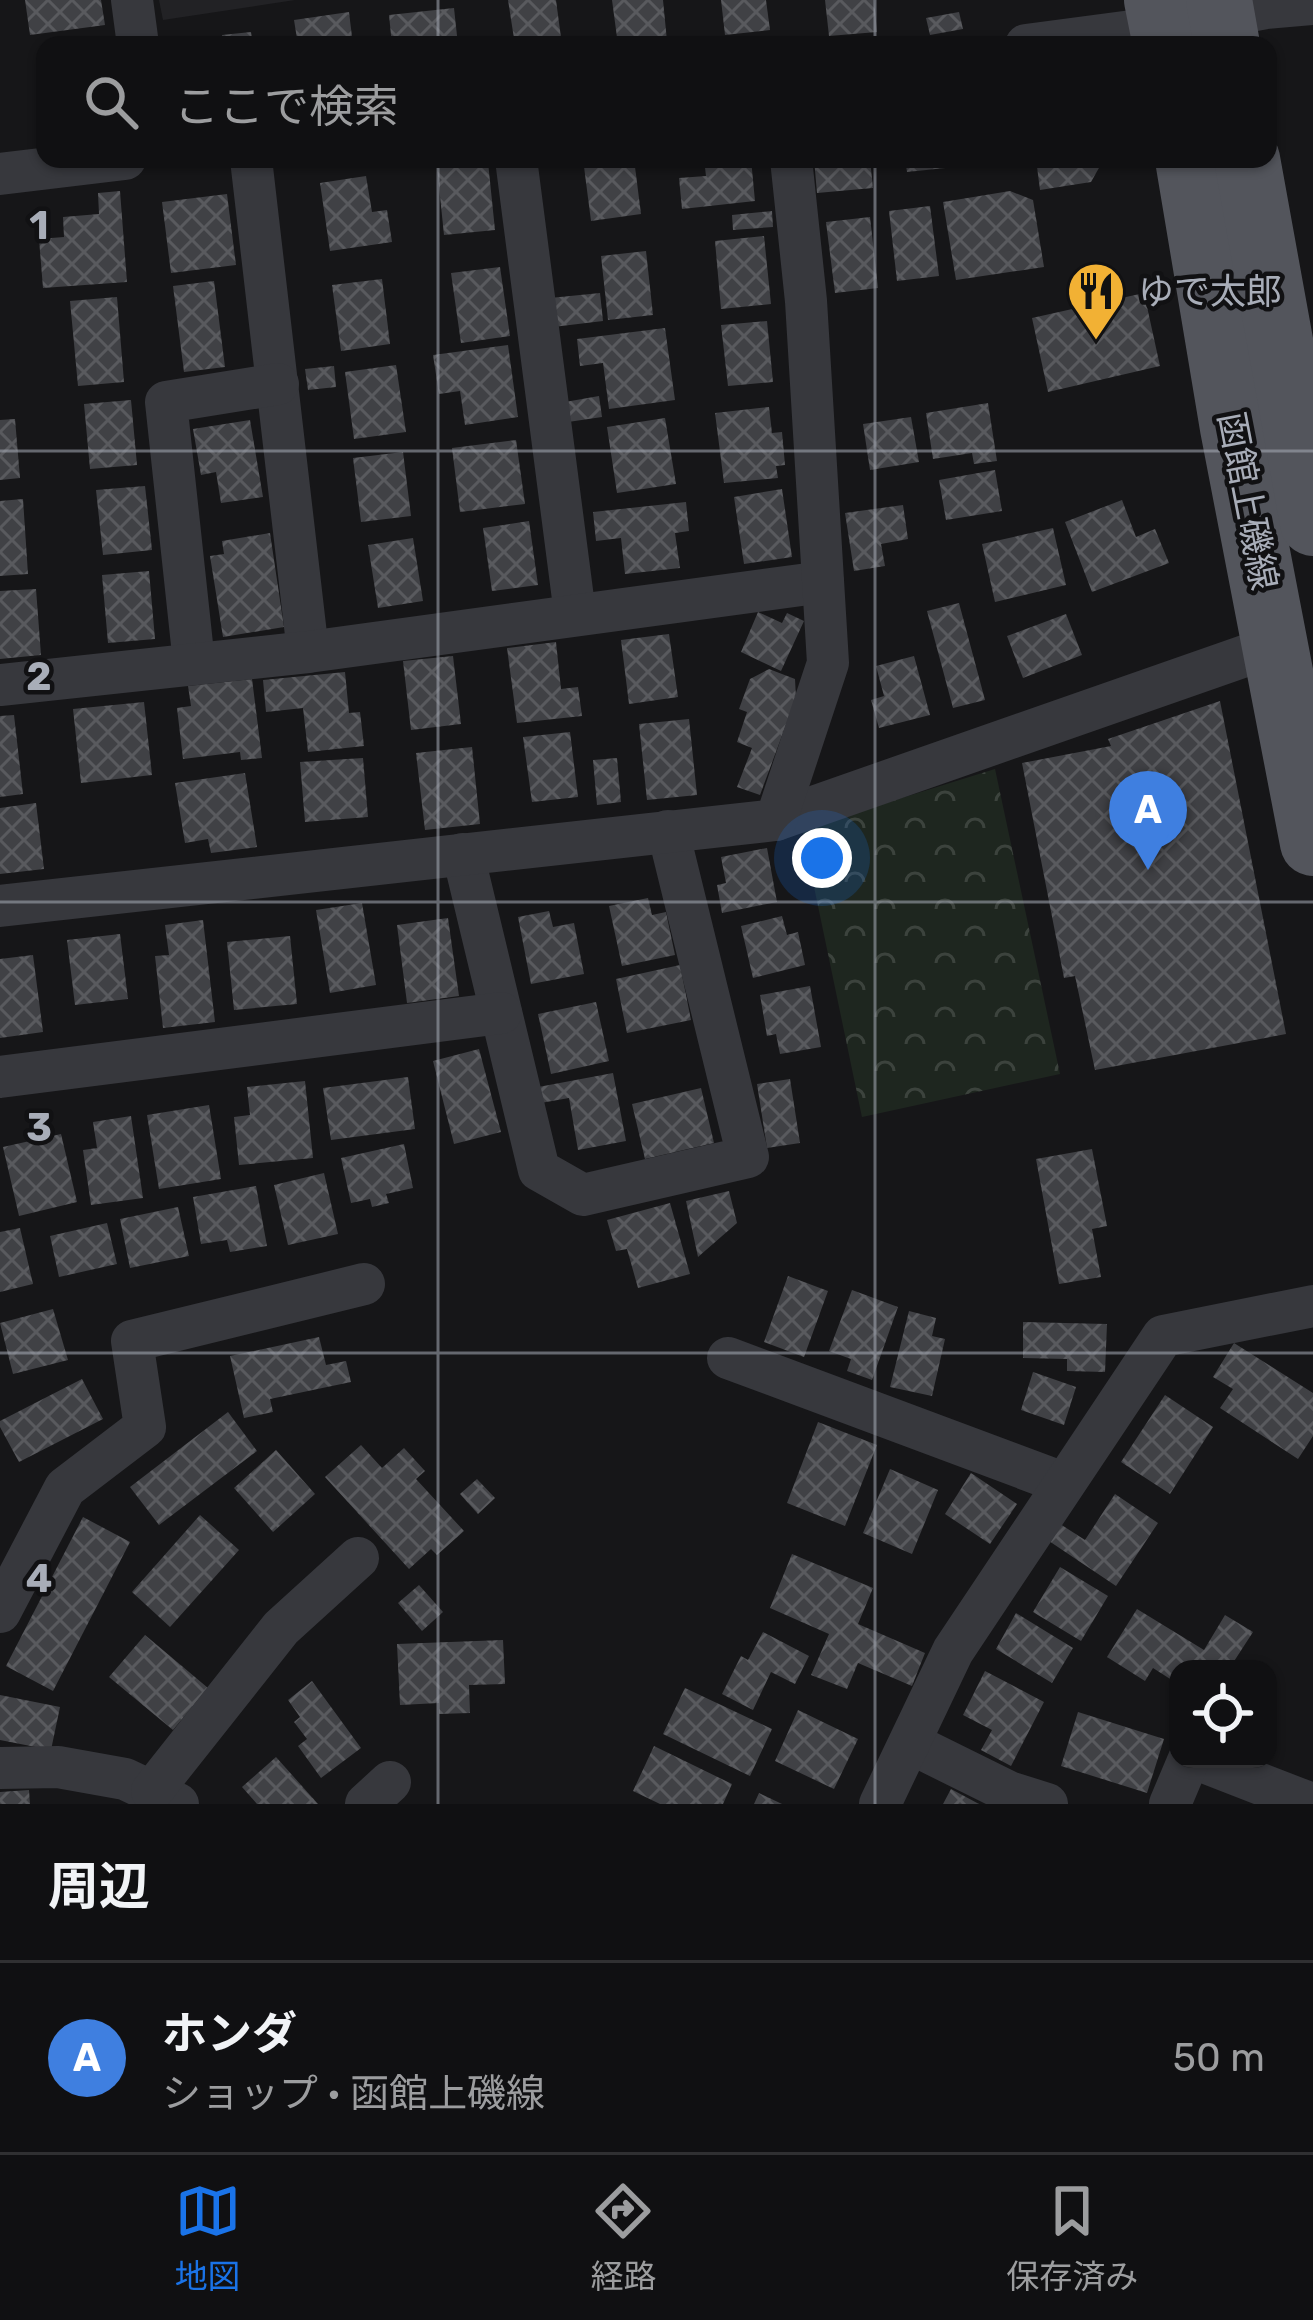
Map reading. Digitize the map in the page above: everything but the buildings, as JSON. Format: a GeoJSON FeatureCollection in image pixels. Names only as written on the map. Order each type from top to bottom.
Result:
{"type":"FeatureCollection","features":[{"type":"Feature","properties":{"kind":"main road","name":"函館上磯線"},"geometry":{"type":"LineString","coordinates":[[1190,168],[1233,428],[1313,843]]}},
{"type":"Feature","properties":{"kind":"main road","name":"函館上磯線"},"geometry":{"type":"LineString","coordinates":[[1249,168],[1313,523]]}},
{"type":"Feature","properties":{"kind":"street"},"geometry":{"type":"LineString","coordinates":[[132,0],[137,36]]}},
{"type":"Feature","properties":{"kind":"street"},"geometry":{"type":"LineString","coordinates":[[1091,36],[1313,4]]}},
{"type":"Feature","properties":{"kind":"street"},"geometry":{"type":"LineString","coordinates":[[0,174],[50,168]]}},
{"type":"Feature","properties":{"kind":"street"},"geometry":{"type":"LineString","coordinates":[[251,168],[308,652]]}},
{"type":"Feature","properties":{"kind":"street"},"geometry":{"type":"LineString","coordinates":[[517,168],[574,614]]}},
{"type":"Feature","properties":{"kind":"street"},"geometry":{"type":"LineString","coordinates":[[776,820],[828,663],[806,302],[791,168]]}},
{"type":"Feature","properties":{"kind":"street"},"geometry":{"type":"LineString","coordinates":[[194,663],[166,401],[278,384]]}},
{"type":"Feature","properties":{"kind":"street"},"geometry":{"type":"LineString","coordinates":[[0,685],[308,652],[823,582]]}},
{"type":"Feature","properties":{"kind":"street"},"geometry":{"type":"LineString","coordinates":[[0,907],[776,820],[1276,645]]}},
{"type":"Feature","properties":{"kind":"street"},"geometry":{"type":"LineString","coordinates":[[463,854],[539,1170],[583,1195],[748,1157],[668,831]]}},
{"type":"Feature","properties":{"kind":"street"},"geometry":{"type":"LineString","coordinates":[[0,1077],[501,1013]]}},
{"type":"Feature","properties":{"kind":"street"},"geometry":{"type":"LineString","coordinates":[[0,1612],[65,1488],[145,1427],[132,1341],[364,1284]]}},
{"type":"Feature","properties":{"kind":"street"},"geometry":{"type":"LineString","coordinates":[[880,1804],[953,1651],[1163,1336],[1313,1306]]}},
{"type":"Feature","properties":{"kind":"street"},"geometry":{"type":"LineString","coordinates":[[728,1358],[1063,1483]]}},
{"type":"Feature","properties":{"kind":"street"},"geometry":{"type":"LineString","coordinates":[[0,1768],[58,1767],[125,1779],[165,1798],[280,1628],[358,1558]]}},
{"type":"Feature","properties":{"kind":"street"},"geometry":{"type":"LineString","coordinates":[[910,1743],[1009,1792],[1047,1804]]}},
{"type":"Feature","properties":{"kind":"street"},"geometry":{"type":"LineString","coordinates":[[1170,1804],[1188,1768]]}},
{"type":"Feature","properties":{"kind":"street"},"geometry":{"type":"LineString","coordinates":[[1216,1768],[1312,1804]]}},
{"type":"Feature","properties":{"kind":"shaded area"},"geometry":{"type":"Polygon","coordinates":[[[159,0],[295,0],[163,20],[159,0]]]}},
{"type":"Feature","properties":{"kind":"green space"},"geometry":{"type":"Polygon","coordinates":[[[995,769],[1060,1074],[862,1117],[802,829],[995,769]]]}},
{"type":"Feature","properties":{"kind":"place","name":"ゆで太郎"},"geometry":{"type":"Point","coordinates":[1096,342]}},
{"type":"Feature","properties":{"kind":"place","name":"ホンダ"},"geometry":{"type":"Point","coordinates":[1148,870]}}]}
